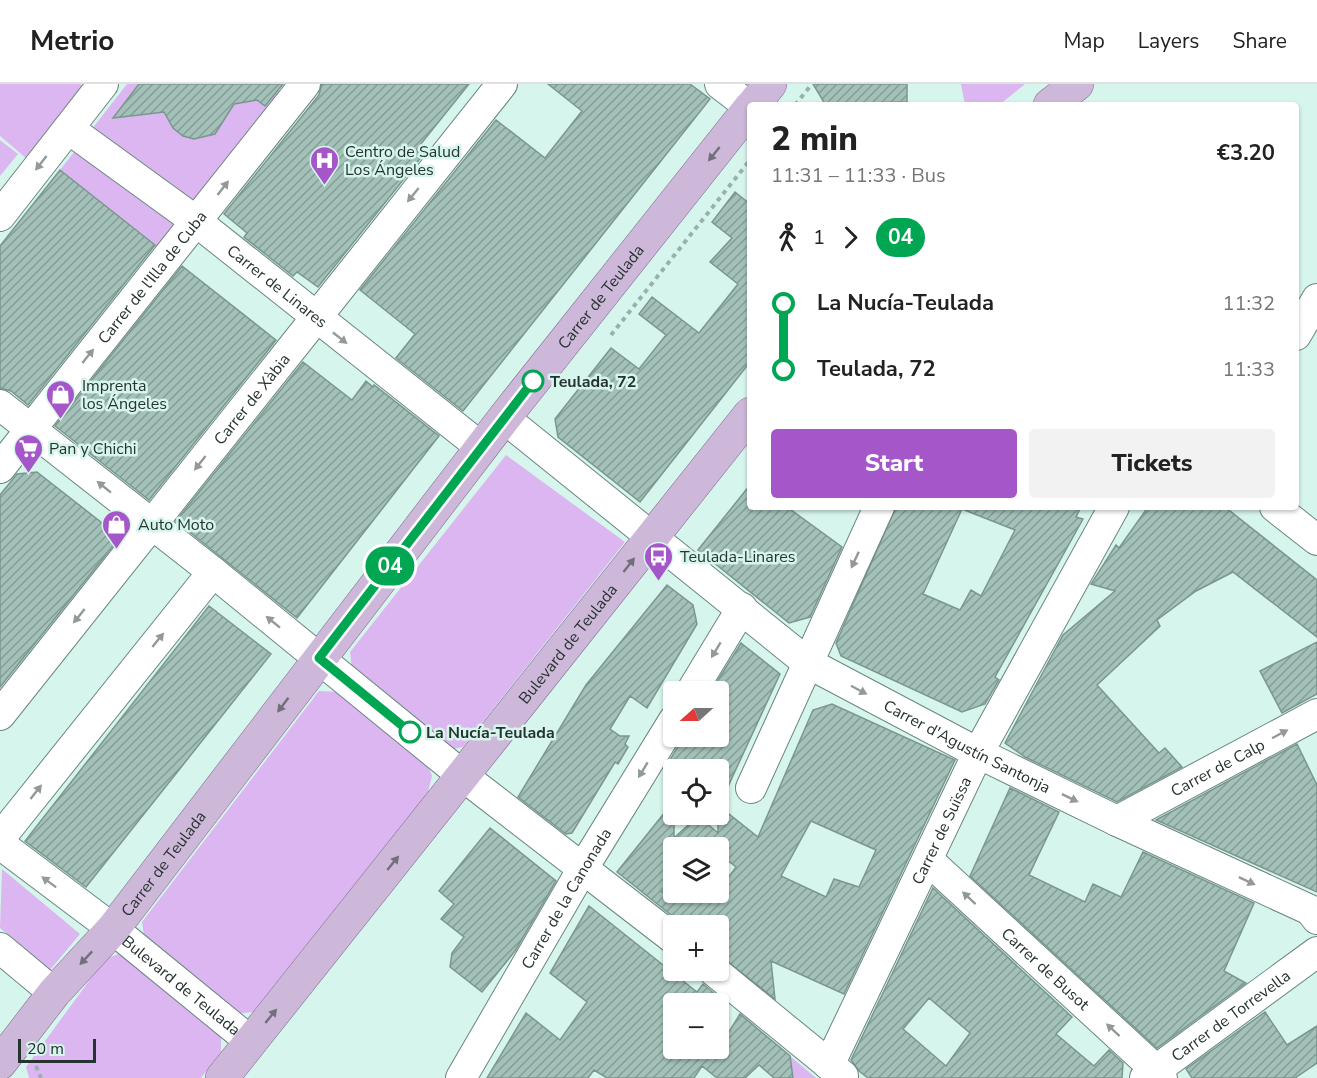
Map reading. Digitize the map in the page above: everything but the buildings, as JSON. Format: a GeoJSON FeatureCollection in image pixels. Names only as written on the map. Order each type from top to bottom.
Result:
{"type":"FeatureCollection","features":[{"type":"Feature","properties":{"kind":"main road","name":"Carrer de Teulada"},"geometry":{"type":"LineString","coordinates":[[755,102],[770,84]]}},
{"type":"Feature","properties":{"kind":"main road"},"geometry":{"type":"LineString","coordinates":[[1054,102],[1077,84]]}},
{"type":"Feature","properties":{"kind":"main road","name":"Carrer de Teulada"},"geometry":{"type":"LineString","coordinates":[[0,1063],[54,993],[113,929],[504,418],[747,112]]}},
{"type":"Feature","properties":{"kind":"main road","name":"Bulevard de Teulada"},"geometry":{"type":"LineString","coordinates":[[222,1078],[747,418]]}},
{"type":"Feature","properties":{"kind":"street"},"geometry":{"type":"LineString","coordinates":[[0,216],[103,84]]}},
{"type":"Feature","properties":{"kind":"street","name":"Carrer de l'Illa de Cuba"},"geometry":{"type":"LineString","coordinates":[[0,468],[305,84]]}},
{"type":"Feature","properties":{"kind":"street","name":"Carrer de Xàbia"},"geometry":{"type":"LineString","coordinates":[[0,715],[502,84]]}},
{"type":"Feature","properties":{"kind":"street"},"geometry":{"type":"LineString","coordinates":[[720,84],[747,104]]}},
{"type":"Feature","properties":{"kind":"street","name":"Carrer de Linares"},"geometry":{"type":"LineString","coordinates":[[69,129],[197,222],[315,318],[482,448]]}},
{"type":"Feature","properties":{"kind":"street"},"geometry":{"type":"LineString","coordinates":[[1299,330],[1317,299]]}},
{"type":"Feature","properties":{"kind":"street"},"geometry":{"type":"LineString","coordinates":[[0,405],[213,572],[463,776],[663,930]]}},
{"type":"Feature","properties":{"kind":"street","name":"Carrer d'Agustín Santonja"},"geometry":{"type":"LineString","coordinates":[[504,418],[808,663],[978,753],[1118,822],[1315,912]]}},
{"type":"Feature","properties":{"kind":"street"},"geometry":{"type":"LineString","coordinates":[[751,788],[878,510]]}},
{"type":"Feature","properties":{"kind":"street","name":"Carrer de Suïssa"},"geometry":{"type":"LineString","coordinates":[[837,1072],[928,860],[978,753],[1112,510]]}},
{"type":"Feature","properties":{"kind":"street"},"geometry":{"type":"LineString","coordinates":[[1279,510],[1317,540]]}},
{"type":"Feature","properties":{"kind":"street"},"geometry":{"type":"LineString","coordinates":[[0,838],[213,572]]}},
{"type":"Feature","properties":{"kind":"street"},"geometry":{"type":"LineString","coordinates":[[698,681],[742,608]]}},
{"type":"Feature","properties":{"kind":"street","name":"Carrer de Calp"},"geometry":{"type":"LineString","coordinates":[[1118,822],[1317,714]]}},
{"type":"Feature","properties":{"kind":"street","name":"Carrer de la Canonada"},"geometry":{"type":"LineString","coordinates":[[461,1078],[583,868],[663,738]]}},
{"type":"Feature","properties":{"kind":"street","name":"Bulevard de Teulada"},"geometry":{"type":"LineString","coordinates":[[0,844],[113,929],[250,1041]]}},
{"type":"Feature","properties":{"kind":"street","name":"Carrer de Busot"},"geometry":{"type":"LineString","coordinates":[[928,860],[1154,1075]]}},
{"type":"Feature","properties":{"kind":"street"},"geometry":{"type":"LineString","coordinates":[[0,948],[54,993]]}},
{"type":"Feature","properties":{"kind":"street","name":"Carrer de Torrevella"},"geometry":{"type":"LineString","coordinates":[[1154,1075],[1317,952]]}},
{"type":"Feature","properties":{"kind":"street"},"geometry":{"type":"LineString","coordinates":[[726,981],[837,1072]]}},
{"type":"Feature","properties":{"kind":"path"},"geometry":{"type":"LineString","coordinates":[[797,102],[812,84]]}},
{"type":"Feature","properties":{"kind":"shaded area"},"geometry":{"type":"Polygon","coordinates":[[[0,84],[80,84],[89,91],[33,164],[0,136],[0,84]]]}},
{"type":"Feature","properties":{"kind":"shaded area"},"geometry":{"type":"Polygon","coordinates":[[[127,84],[271,84],[290,98],[164,253],[60,170],[127,84]]]}},
{"type":"Feature","properties":{"kind":"shaded area"},"geometry":{"type":"Polygon","coordinates":[[[961,84],[1025,84],[1003,102],[964,102],[961,84]]]}},
{"type":"Feature","properties":{"kind":"shaded area"},"geometry":{"type":"Polygon","coordinates":[[[0,140],[18,154],[0,176],[0,140]]]}},
{"type":"Feature","properties":{"kind":"shaded area"},"geometry":{"type":"Polygon","coordinates":[[[506,455],[625,542],[463,747],[448,750],[353,677],[350,652],[506,455]]]}},
{"type":"Feature","properties":{"kind":"shaded area"},"geometry":{"type":"Polygon","coordinates":[[[319,691],[340,692],[427,762],[432,776],[428,792],[253,1012],[235,1014],[145,942],[142,922],[319,691]]]}},
{"type":"Feature","properties":{"kind":"shaded area"},"geometry":{"type":"Polygon","coordinates":[[[2,869],[80,934],[50,970],[0,928],[2,869]]]}},
{"type":"Feature","properties":{"kind":"shaded area"},"geometry":{"type":"Polygon","coordinates":[[[121,953],[221,1030],[221,1052],[201,1078],[29,1078],[26,1067],[105,959],[121,953]]]}},
{"type":"Feature","properties":{"kind":"shaded area"},"geometry":{"type":"Polygon","coordinates":[[[790,1056],[816,1078],[793,1078],[790,1056]]]}},
{"type":"Feature","properties":{"kind":"bus line","name":"04"},"geometry":{"type":"LineString","coordinates":[[410,732],[319,658],[533,381]]}},
{"type":"Feature","properties":{"kind":"place","name":"Centro de Salud Los Ángeles"},"geometry":{"type":"Point","coordinates":[324,186]}},
{"type":"Feature","properties":{"kind":"place","name":"Teulada, 72"},"geometry":{"type":"Point","coordinates":[533,381]}},
{"type":"Feature","properties":{"kind":"place","name":"Imprenta los Ángeles"},"geometry":{"type":"Point","coordinates":[61,420]}},
{"type":"Feature","properties":{"kind":"place","name":"Pan y Chichi"},"geometry":{"type":"Point","coordinates":[28,474]}},
{"type":"Feature","properties":{"kind":"place","name":"Auto Moto"},"geometry":{"type":"Point","coordinates":[117,550]}},
{"type":"Feature","properties":{"kind":"place","name":"Teulada-Linares"},"geometry":{"type":"Point","coordinates":[659,582]}},
{"type":"Feature","properties":{"kind":"place","name":"La Nucía-Teulada"},"geometry":{"type":"Point","coordinates":[410,732]}}]}
